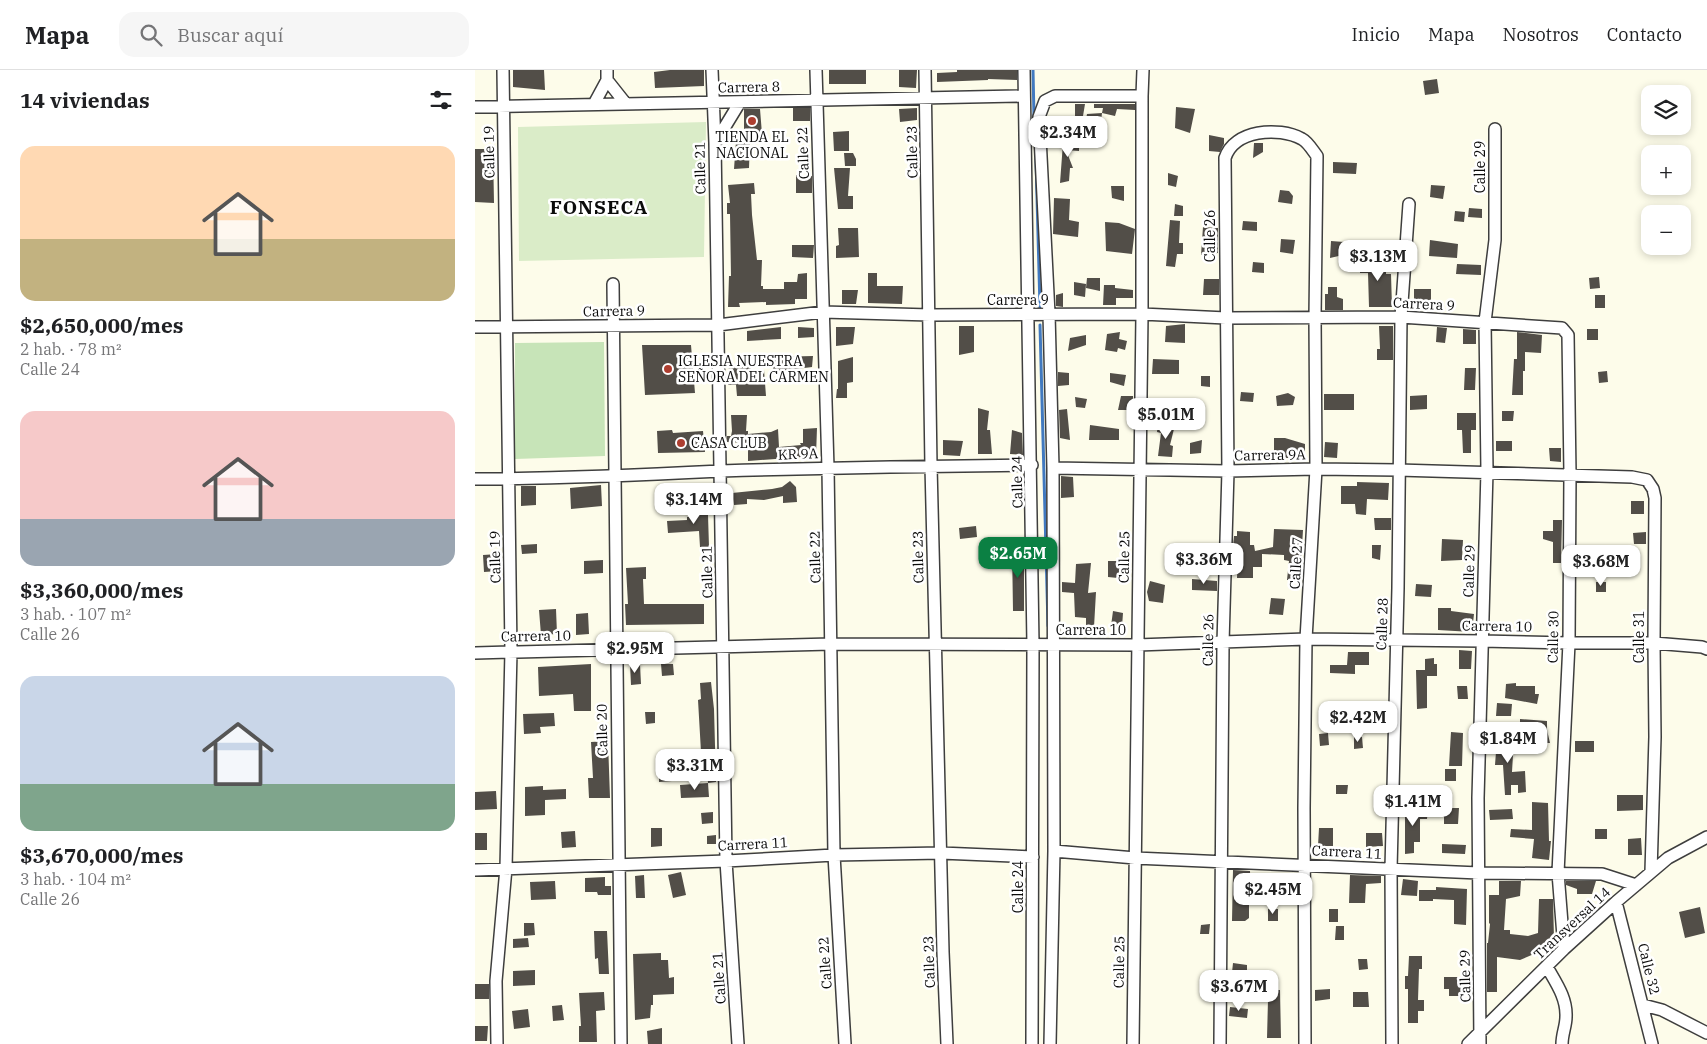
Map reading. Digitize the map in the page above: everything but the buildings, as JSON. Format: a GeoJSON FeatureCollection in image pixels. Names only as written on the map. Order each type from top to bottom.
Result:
{"type":"FeatureCollection","features":[{"type":"Feature","properties":{"kind":"street","name":"Calle 19"},"geometry":{"type":"LineString","coordinates":[[497,1044],[496,981],[507,868],[511,651],[503,70]]}},
{"type":"Feature","properties":{"kind":"street","name":"Calle 21"},"geometry":{"type":"LineString","coordinates":[[712,70],[721,472],[726,861],[738,1044]]}},
{"type":"Feature","properties":{"kind":"street","name":"Calle 22"},"geometry":{"type":"LineString","coordinates":[[816,70],[828,468],[834,855],[845,1044]]}},
{"type":"Feature","properties":{"kind":"street","name":"Calle 23"},"geometry":{"type":"LineString","coordinates":[[925,70],[927,98],[935,644],[947,1044]]}},
{"type":"Feature","properties":{"kind":"street","name":"Calle 24"},"geometry":{"type":"LineString","coordinates":[[1024,70],[1027,314],[1035,644],[1033,1044]]}},
{"type":"Feature","properties":{"kind":"street","name":"Calle 25"},"geometry":{"type":"LineString","coordinates":[[1133,1044],[1142,314],[1143,70]]}},
{"type":"Feature","properties":{"kind":"street"},"geometry":{"type":"LineString","coordinates":[[607,75],[626,104]]}},
{"type":"Feature","properties":{"kind":"street"},"geometry":{"type":"LineString","coordinates":[[594,104],[607,75]]}},
{"type":"Feature","properties":{"kind":"street","name":"Carrera 8"},"geometry":{"type":"LineString","coordinates":[[475,107],[1024,96]]}},
{"type":"Feature","properties":{"kind":"street"},"geometry":{"type":"LineString","coordinates":[[1050,1044],[1054,851],[1053,468],[1049,314],[1039,117],[1045,101],[1055,96],[1142,96]]}},
{"type":"Feature","properties":{"kind":"street"},"geometry":{"type":"LineString","coordinates":[[715,143],[740,102]]}},
{"type":"Feature","properties":{"kind":"street","name":"Calle 29"},"geometry":{"type":"LineString","coordinates":[[1481,1038],[1478,798],[1487,471],[1485,322],[1495,240],[1495,129]]}},
{"type":"Feature","properties":{"kind":"street","name":"Calle 27"},"geometry":{"type":"LineString","coordinates":[[1254,133],[1279,132],[1303,139],[1317,156],[1316,469],[1306,640],[1305,1044]]}},
{"type":"Feature","properties":{"kind":"street","name":"Calle 26"},"geometry":{"type":"LineString","coordinates":[[1221,1044],[1223,643],[1228,471],[1225,158],[1234,142],[1254,133]]}},
{"type":"Feature","properties":{"kind":"street","name":"Calle 28"},"geometry":{"type":"LineString","coordinates":[[1392,1044],[1391,869],[1401,317],[1409,204]]}},
{"type":"Feature","properties":{"kind":"street","name":"Calle 20"},"geometry":{"type":"LineString","coordinates":[[613,284],[621,1044]]}},
{"type":"Feature","properties":{"kind":"street","name":"Carrera 9"},"geometry":{"type":"LineString","coordinates":[[475,327],[718,325],[823,312],[930,315],[1142,314],[1226,318],[1401,317],[1562,328]]}},
{"type":"Feature","properties":{"kind":"street","name":"Calle 30"},"geometry":{"type":"LineString","coordinates":[[1562,328],[1568,335],[1570,474],[1569,643],[1558,873],[1564,949]]}},
{"type":"Feature","properties":{"kind":"street","name":"KR 9A"},"geometry":{"type":"LineString","coordinates":[[475,479],[828,468],[1032,465]]}},
{"type":"Feature","properties":{"kind":"street","name":"Carrera 9A"},"geometry":{"type":"LineString","coordinates":[[1053,468],[1228,471],[1316,469],[1487,471]]}},
{"type":"Feature","properties":{"kind":"street"},"geometry":{"type":"LineString","coordinates":[[1487,471],[1570,474]]}},
{"type":"Feature","properties":{"kind":"street","name":"Calle 31"},"geometry":{"type":"LineString","coordinates":[[1570,474],[1632,477],[1647,480],[1653,489],[1655,498],[1655,737],[1651,872]]}},
{"type":"Feature","properties":{"kind":"street","name":"Carrera 10"},"geometry":{"type":"LineString","coordinates":[[475,653],[831,644],[1137,645],[1306,640],[1654,643],[1707,649]]}},
{"type":"Feature","properties":{"kind":"street","name":"Transversal 14"},"geometry":{"type":"LineString","coordinates":[[1468,1044],[1481,1038],[1564,949],[1616,902],[1668,858],[1707,836]]}},
{"type":"Feature","properties":{"kind":"street","name":"Carrera 11"},"geometry":{"type":"LineString","coordinates":[[1054,851],[1135,858],[1479,873],[1602,874],[1636,885]]}},
{"type":"Feature","properties":{"kind":"street","name":"Carrera 11"},"geometry":{"type":"LineString","coordinates":[[475,870],[834,855],[941,853],[1033,857]]}},
{"type":"Feature","properties":{"kind":"street","name":"Calle 32"},"geometry":{"type":"LineString","coordinates":[[1616,902],[1652,1044]]}},
{"type":"Feature","properties":{"kind":"street"},"geometry":{"type":"LineString","coordinates":[[1547,967],[1566,1001],[1566,1019],[1562,1044]]}},
{"type":"Feature","properties":{"kind":"street"},"geometry":{"type":"LineString","coordinates":[[1643,1005],[1661,1010],[1707,1033]]}},
{"type":"Feature","properties":{"kind":"green space"},"geometry":{"type":"Polygon","coordinates":[[[706,122],[704,257],[519,261],[518,127],[706,122]]]}},
{"type":"Feature","properties":{"kind":"green space"},"geometry":{"type":"Polygon","coordinates":[[[604,342],[605,456],[515,459],[515,343],[604,342]]]}},
{"type":"Feature","properties":{"kind":"waterway"},"geometry":{"type":"LineString","coordinates":[[1033,70],[1034,118]]}},
{"type":"Feature","properties":{"kind":"waterway"},"geometry":{"type":"LineString","coordinates":[[1036,159],[1040,308]]}},
{"type":"Feature","properties":{"kind":"waterway"},"geometry":{"type":"LineString","coordinates":[[1040,325],[1048,626]]}},
{"type":"Feature","properties":{"kind":"place","name":"TIENDA EL NACIONAL"},"geometry":{"type":"Point","coordinates":[752,121]}},
{"type":"Feature","properties":{"kind":"place","name":"IGLESIA NUESTRA SEÑORA DEL CARMEN"},"geometry":{"type":"Point","coordinates":[668,369]}},
{"type":"Feature","properties":{"kind":"place","name":"CASA CLUB"},"geometry":{"type":"Point","coordinates":[681,443]}},
{"type":"Feature","properties":{"kind":"district","name":"FONSECA"},"geometry":{"type":"Point","coordinates":[599,207]}}]}
